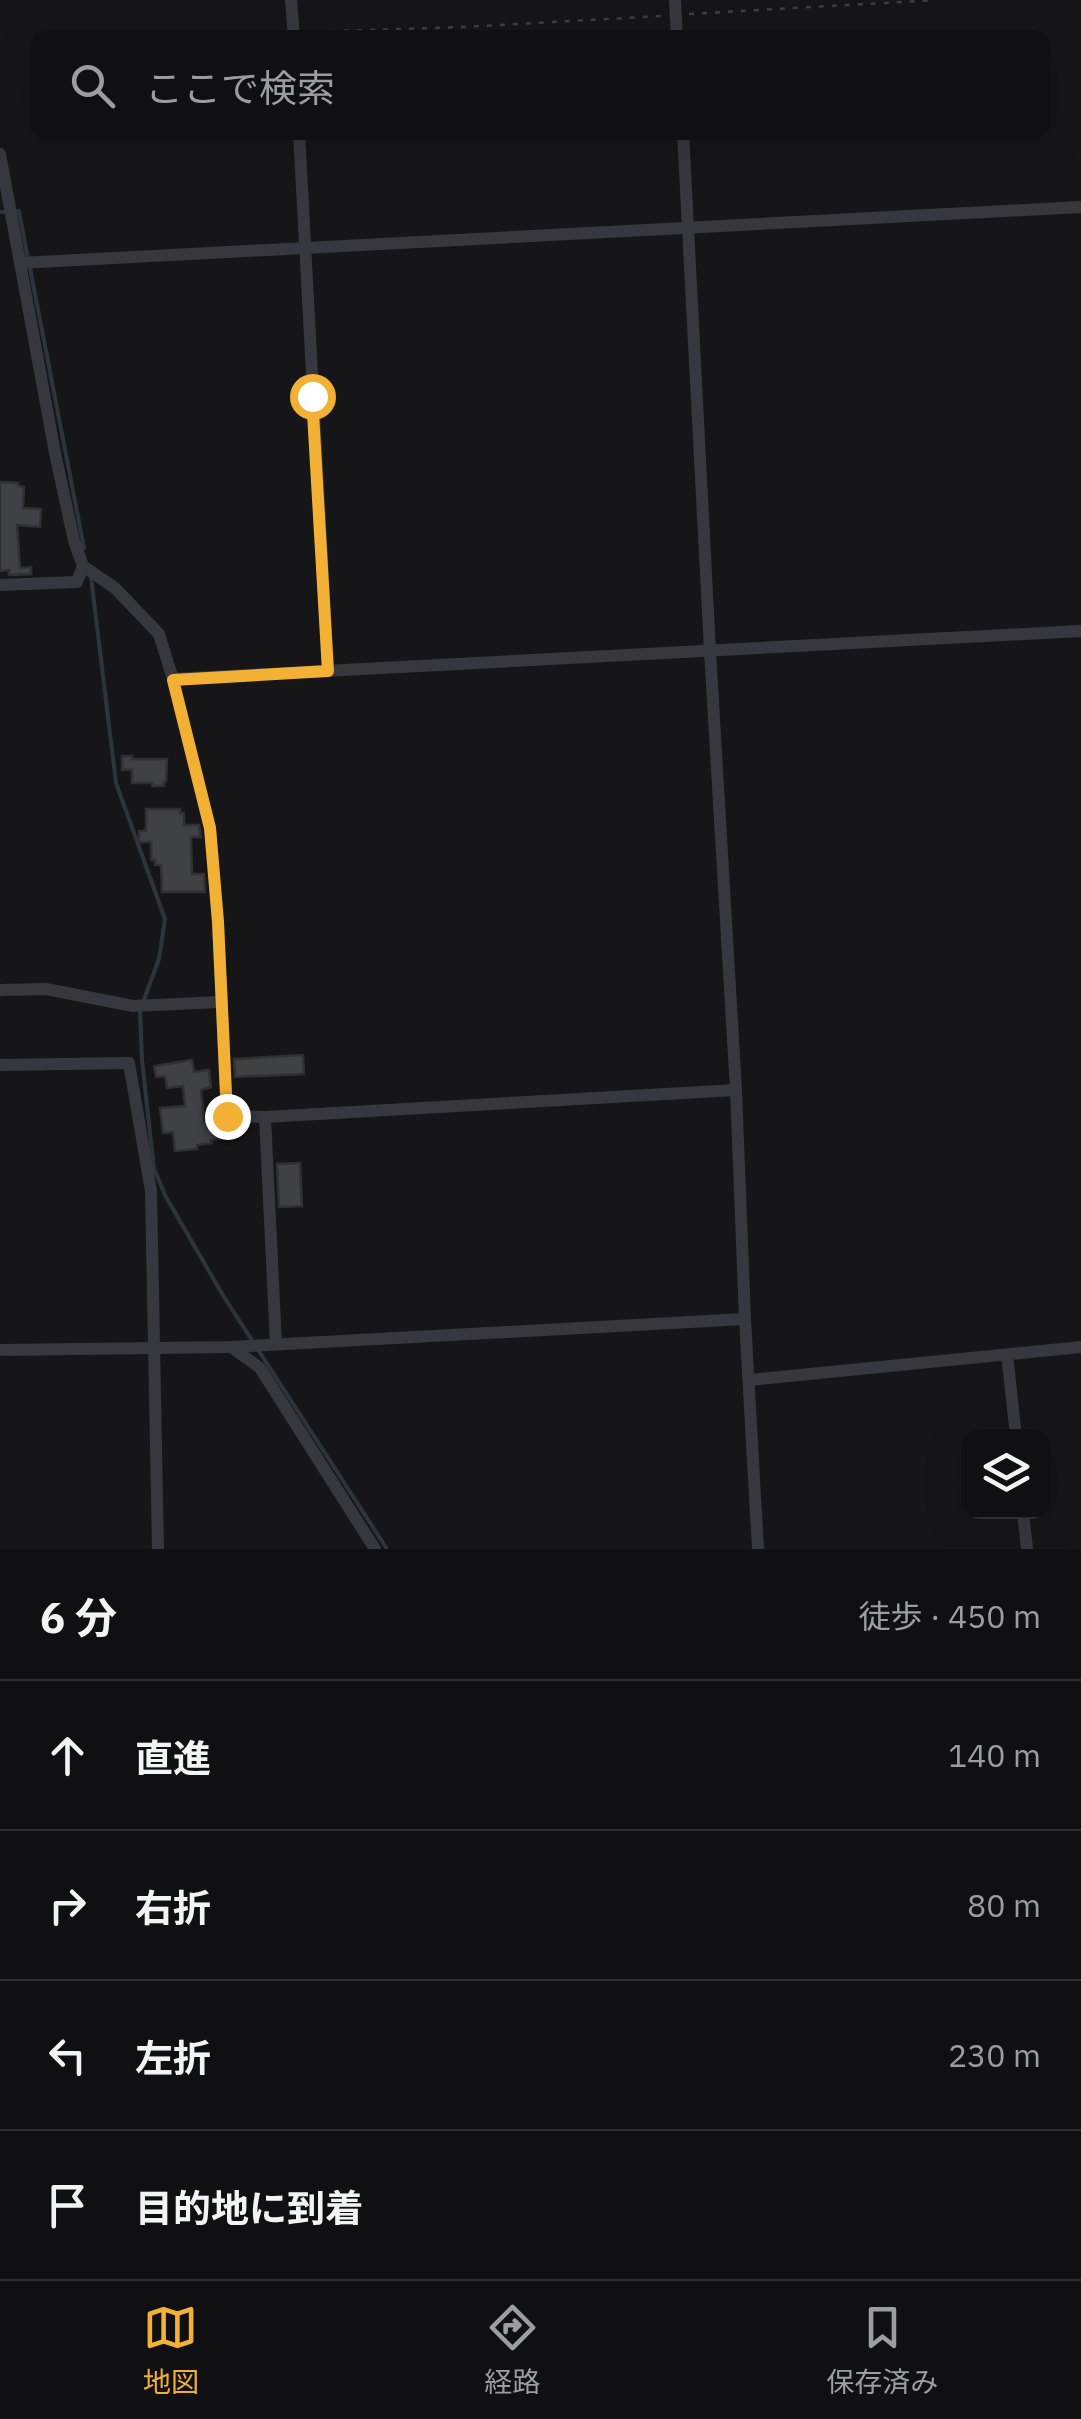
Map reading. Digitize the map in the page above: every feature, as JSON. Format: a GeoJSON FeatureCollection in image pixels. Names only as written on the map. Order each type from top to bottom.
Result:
{"type":"FeatureCollection","features":[{"type":"Feature","properties":{"kind":"street"},"geometry":{"type":"LineString","coordinates":[[292,0],[293,30]]}},
{"type":"Feature","properties":{"kind":"street"},"geometry":{"type":"LineString","coordinates":[[675,0],[677,30]]}},
{"type":"Feature","properties":{"kind":"street"},"geometry":{"type":"LineString","coordinates":[[299,140],[328,671]]}},
{"type":"Feature","properties":{"kind":"street"},"geometry":{"type":"LineString","coordinates":[[683,140],[758,1549]]}},
{"type":"Feature","properties":{"kind":"street"},"geometry":{"type":"LineString","coordinates":[[0,154],[11,211],[27,263],[58,466],[74,540],[83,566],[114,588],[159,634],[210,828],[227,1116],[736,1090]]}},
{"type":"Feature","properties":{"kind":"street"},"geometry":{"type":"LineString","coordinates":[[27,263],[1081,207]]}},
{"type":"Feature","properties":{"kind":"street"},"geometry":{"type":"LineString","coordinates":[[0,585],[77,582],[83,566]]}},
{"type":"Feature","properties":{"kind":"street"},"geometry":{"type":"LineString","coordinates":[[173,680],[1081,631]]}},
{"type":"Feature","properties":{"kind":"street"},"geometry":{"type":"LineString","coordinates":[[0,990],[46,989],[140,1006],[220,1002]]}},
{"type":"Feature","properties":{"kind":"street"},"geometry":{"type":"LineString","coordinates":[[0,1065],[129,1063],[151,1191],[158,1549]]}},
{"type":"Feature","properties":{"kind":"street"},"geometry":{"type":"LineString","coordinates":[[263,1345],[265,1116]]}},
{"type":"Feature","properties":{"kind":"street"},"geometry":{"type":"LineString","coordinates":[[0,1350],[263,1345],[745,1319]]}},
{"type":"Feature","properties":{"kind":"street"},"geometry":{"type":"LineString","coordinates":[[232,1346],[260,1368],[374,1549]]}},
{"type":"Feature","properties":{"kind":"street"},"geometry":{"type":"LineString","coordinates":[[749,1380],[1081,1346]]}},
{"type":"Feature","properties":{"kind":"street"},"geometry":{"type":"LineString","coordinates":[[1008,1355],[1015,1429]]}},
{"type":"Feature","properties":{"kind":"street"},"geometry":{"type":"LineString","coordinates":[[1024,1519],[1027,1549]]}},
{"type":"Feature","properties":{"kind":"path"},"geometry":{"type":"LineString","coordinates":[[414,30],[936,0]]}},
{"type":"Feature","properties":{"kind":"building"},"geometry":{"type":"Polygon","coordinates":[[[0,482],[24,487],[23,508],[41,509],[40,527],[17,525],[20,568],[31,567],[31,574],[9,575],[9,570],[0,571],[0,482]]]}},
{"type":"Feature","properties":{"kind":"building"},"geometry":{"type":"Polygon","coordinates":[[[122,756],[167,759],[164,786],[132,783],[132,770],[122,770],[122,756]]]}},
{"type":"Feature","properties":{"kind":"building"},"geometry":{"type":"Polygon","coordinates":[[[146,809],[180,809],[184,825],[199,825],[201,837],[191,837],[192,874],[204,874],[205,892],[162,892],[161,865],[151,860],[151,842],[139,842],[139,831],[146,831],[146,809]]]}},
{"type":"Feature","properties":{"kind":"building"},"geometry":{"type":"Polygon","coordinates":[[[303,1055],[304,1074],[235,1077],[234,1059],[303,1055]]]}},
{"type":"Feature","properties":{"kind":"building"},"geometry":{"type":"Polygon","coordinates":[[[192,1060],[194,1072],[209,1070],[211,1087],[201,1090],[204,1121],[218,1119],[220,1139],[197,1145],[197,1149],[175,1151],[173,1132],[163,1133],[160,1108],[185,1106],[183,1086],[167,1088],[165,1076],[156,1077],[154,1066],[192,1060]]]}},
{"type":"Feature","properties":{"kind":"building"},"geometry":{"type":"Polygon","coordinates":[[[300,1163],[302,1206],[279,1207],[277,1164],[300,1163]]]}},
{"type":"Feature","properties":{"kind":"waterway"},"geometry":{"type":"LineString","coordinates":[[0,212],[19,211],[28,259]]}},
{"type":"Feature","properties":{"kind":"waterway"},"geometry":{"type":"LineString","coordinates":[[30,268],[84,548]]}},
{"type":"Feature","properties":{"kind":"waterway"},"geometry":{"type":"LineString","coordinates":[[91,577],[116,783],[165,919],[159,959],[143,1002]]}},
{"type":"Feature","properties":{"kind":"waterway"},"geometry":{"type":"LineString","coordinates":[[140,1011],[154,1169],[166,1197],[224,1297],[387,1549]]}},
{"type":"Feature","properties":{"kind":"route"},"geometry":{"type":"LineString","coordinates":[[227,1116],[210,828],[173,680],[328,671],[312,396]]}}]}
